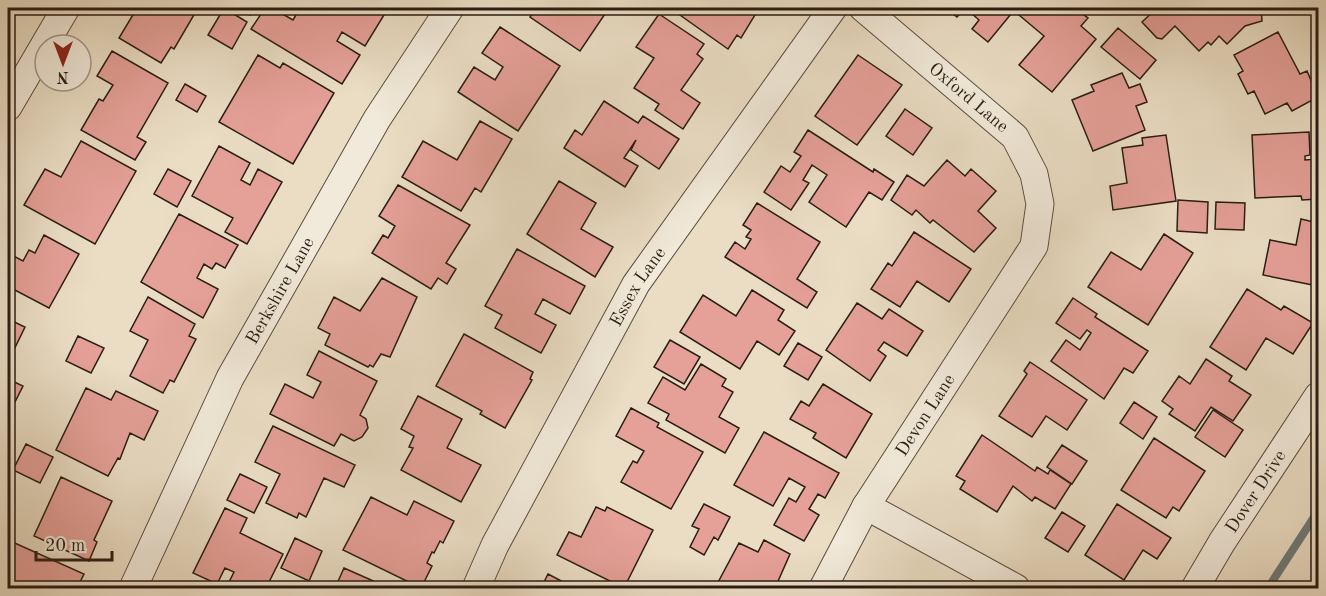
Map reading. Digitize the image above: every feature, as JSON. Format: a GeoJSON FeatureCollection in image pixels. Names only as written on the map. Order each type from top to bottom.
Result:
{"type":"FeatureCollection","features":[{"type":"Feature","properties":{"kind":"street"},"geometry":{"type":"LineString","coordinates":[[8,107],[66,8]]}},
{"type":"Feature","properties":{"kind":"street","name":"Berkshire Lane"},"geometry":{"type":"LineString","coordinates":[[133,588],[230,378],[377,119],[450,8]]}},
{"type":"Feature","properties":{"kind":"street","name":"Essex Lane"},"geometry":{"type":"LineString","coordinates":[[476,588],[495,545],[636,284],[833,8]]}},
{"type":"Feature","properties":{"kind":"street","name":"Oxford Lane"},"geometry":{"type":"LineString","coordinates":[[863,8],[1015,137],[1034,174],[1040,204],[1034,246]]}},
{"type":"Feature","properties":{"kind":"street","name":"Devon Lane"},"geometry":{"type":"LineString","coordinates":[[823,588],[866,506],[1034,246]]}},
{"type":"Feature","properties":{"kind":"street","name":"Dover Drive"},"geometry":{"type":"LineString","coordinates":[[1195,588],[1222,542],[1318,396]]}},
{"type":"Feature","properties":{"kind":"street"},"geometry":{"type":"LineString","coordinates":[[866,506],[1016,588]]}},
{"type":"Feature","properties":{"kind":"building"},"geometry":{"type":"Polygon","coordinates":[[[137,8],[198,8],[174,49],[171,47],[161,63],[119,38],[137,8]]]}},
{"type":"Feature","properties":{"kind":"building"},"geometry":{"type":"Polygon","coordinates":[[[224,8],[247,22],[232,49],[208,35],[224,8]]]}},
{"type":"Feature","properties":{"kind":"building"},"geometry":{"type":"Polygon","coordinates":[[[237,8],[255,8],[250,15],[237,8]]]}},
{"type":"Feature","properties":{"kind":"building"},"geometry":{"type":"Polygon","coordinates":[[[265,8],[272,8],[293,20],[300,8],[372,8],[384,15],[365,46],[342,32],[337,41],[360,55],[342,84],[251,29],[265,8]]]}},
{"type":"Feature","properties":{"kind":"building"},"geometry":{"type":"Polygon","coordinates":[[[536,8],[609,8],[580,51],[530,17],[536,8]]]}},
{"type":"Feature","properties":{"kind":"building"},"geometry":{"type":"Polygon","coordinates":[[[670,8],[757,8],[758,10],[741,38],[737,35],[728,49],[670,8]]]}},
{"type":"Feature","properties":{"kind":"building"},"geometry":{"type":"Polygon","coordinates":[[[945,8],[965,8],[957,17],[945,8]]]}},
{"type":"Feature","properties":{"kind":"building"},"geometry":{"type":"Polygon","coordinates":[[[974,8],[1016,8],[988,42],[972,29],[979,20],[970,12],[974,8]]]}},
{"type":"Feature","properties":{"kind":"building"},"geometry":{"type":"Polygon","coordinates":[[[1026,8],[1074,8],[1088,18],[1081,26],[1096,39],[1052,92],[1019,65],[1044,36],[1019,15],[1026,8]]]}},
{"type":"Feature","properties":{"kind":"building"},"geometry":{"type":"Polygon","coordinates":[[[1157,8],[1261,8],[1262,21],[1245,26],[1227,44],[1219,36],[1211,45],[1208,42],[1199,51],[1175,26],[1162,39],[1157,38],[1142,22],[1157,8]]]}},
{"type":"Feature","properties":{"kind":"building"},"geometry":{"type":"Polygon","coordinates":[[[659,14],[704,44],[697,54],[703,59],[681,90],[700,103],[683,129],[655,110],[659,104],[634,88],[654,58],[636,47],[659,14]]]}},
{"type":"Feature","properties":{"kind":"building"},"geometry":{"type":"Polygon","coordinates":[[[500,27],[560,66],[518,131],[458,92],[474,67],[495,80],[503,67],[482,53],[500,27]]]}},
{"type":"Feature","properties":{"kind":"building"},"geometry":{"type":"Polygon","coordinates":[[[1118,28],[1156,60],[1140,79],[1101,47],[1118,28]]]}},
{"type":"Feature","properties":{"kind":"building"},"geometry":{"type":"Polygon","coordinates":[[[1278,32],[1300,74],[1307,71],[1318,97],[1292,111],[1287,103],[1265,114],[1254,91],[1248,94],[1238,74],[1243,71],[1234,55],[1278,32]]]}},
{"type":"Feature","properties":{"kind":"building"},"geometry":{"type":"Polygon","coordinates":[[[112,51],[168,83],[137,137],[146,142],[135,160],[81,130],[99,99],[103,101],[113,85],[97,76],[112,51]]]}},
{"type":"Feature","properties":{"kind":"building"},"geometry":{"type":"Polygon","coordinates":[[[258,55],[280,68],[283,63],[334,93],[293,164],[219,122],[258,55]]]}},
{"type":"Feature","properties":{"kind":"building"},"geometry":{"type":"Polygon","coordinates":[[[858,55],[902,85],[857,145],[815,116],[858,55]]]}},
{"type":"Feature","properties":{"kind":"building"},"geometry":{"type":"Polygon","coordinates":[[[1122,73],[1129,88],[1140,84],[1147,102],[1136,106],[1145,130],[1093,151],[1072,100],[1094,91],[1091,85],[1122,73]]]}},
{"type":"Feature","properties":{"kind":"building"},"geometry":{"type":"Polygon","coordinates":[[[185,84],[206,96],[197,112],[176,100],[185,84]]]}},
{"type":"Feature","properties":{"kind":"building"},"geometry":{"type":"Polygon","coordinates":[[[604,101],[638,123],[643,116],[679,139],[659,169],[631,150],[636,140],[624,158],[638,166],[625,187],[564,148],[575,130],[582,135],[604,101]]]}},
{"type":"Feature","properties":{"kind":"building"},"geometry":{"type":"Polygon","coordinates":[[[905,109],[932,128],[913,155],[886,136],[905,109]]]}},
{"type":"Feature","properties":{"kind":"building"},"geometry":{"type":"Polygon","coordinates":[[[480,121],[512,139],[481,192],[475,188],[461,211],[402,177],[423,141],[457,160],[480,121]]]}},
{"type":"Feature","properties":{"kind":"building"},"geometry":{"type":"Polygon","coordinates":[[[808,130],[873,172],[874,169],[894,182],[882,200],[869,192],[846,227],[809,202],[827,175],[812,165],[803,180],[809,183],[791,210],[764,192],[781,166],[790,172],[801,156],[794,152],[808,130]]]}},
{"type":"Feature","properties":{"kind":"building"},"geometry":{"type":"Polygon","coordinates":[[[1309,132],[1310,155],[1305,156],[1305,160],[1318,159],[1318,199],[1302,200],[1301,196],[1255,198],[1252,135],[1309,132]]]}},
{"type":"Feature","properties":{"kind":"building"},"geometry":{"type":"Polygon","coordinates":[[[1166,135],[1176,201],[1113,210],[1110,186],[1127,183],[1122,148],[1143,145],[1142,138],[1166,135]]]}},
{"type":"Feature","properties":{"kind":"building"},"geometry":{"type":"Polygon","coordinates":[[[81,141],[136,171],[95,244],[24,205],[45,169],[61,177],[81,141]]]}},
{"type":"Feature","properties":{"kind":"building"},"geometry":{"type":"Polygon","coordinates":[[[219,146],[250,163],[241,180],[250,185],[258,169],[282,182],[247,244],[225,232],[233,218],[192,196],[219,146]]]}},
{"type":"Feature","properties":{"kind":"building"},"geometry":{"type":"Polygon","coordinates":[[[947,160],[965,176],[971,169],[996,191],[978,211],[996,228],[974,252],[933,220],[930,223],[916,210],[912,215],[891,200],[907,175],[924,186],[947,160]]]}},
{"type":"Feature","properties":{"kind":"building"},"geometry":{"type":"Polygon","coordinates":[[[168,169],[191,181],[177,207],[154,194],[168,169]]]}},
{"type":"Feature","properties":{"kind":"building"},"geometry":{"type":"Polygon","coordinates":[[[559,181],[596,203],[581,229],[613,247],[595,277],[527,234],[559,181]]]}},
{"type":"Feature","properties":{"kind":"building"},"geometry":{"type":"Polygon","coordinates":[[[398,185],[470,225],[446,263],[456,269],[447,284],[438,278],[431,289],[372,253],[383,235],[388,238],[395,226],[379,216],[398,185]]]}},
{"type":"Feature","properties":{"kind":"building"},"geometry":{"type":"Polygon","coordinates":[[[1178,200],[1208,202],[1207,233],[1177,231],[1178,200]]]}},
{"type":"Feature","properties":{"kind":"building"},"geometry":{"type":"Polygon","coordinates":[[[1216,202],[1245,203],[1244,230],[1215,229],[1216,202]]]}},
{"type":"Feature","properties":{"kind":"building"},"geometry":{"type":"Polygon","coordinates":[[[757,203],[820,242],[797,279],[817,292],[807,308],[725,257],[735,242],[745,249],[751,239],[746,237],[751,230],[743,225],[757,203]]]}},
{"type":"Feature","properties":{"kind":"building"},"geometry":{"type":"Polygon","coordinates":[[[179,214],[238,245],[225,268],[216,263],[212,269],[204,264],[197,278],[218,289],[203,318],[141,282],[179,214]]]}},
{"type":"Feature","properties":{"kind":"building"},"geometry":{"type":"Polygon","coordinates":[[[1301,219],[1318,223],[1318,286],[1263,275],[1270,240],[1296,245],[1301,219]]]}},
{"type":"Feature","properties":{"kind":"building"},"geometry":{"type":"Polygon","coordinates":[[[914,232],[971,269],[949,302],[917,281],[900,307],[871,289],[888,263],[892,266],[914,232]]]}},
{"type":"Feature","properties":{"kind":"building"},"geometry":{"type":"Polygon","coordinates":[[[1164,234],[1193,253],[1148,325],[1088,287],[1111,252],[1141,270],[1164,234]]]}},
{"type":"Feature","properties":{"kind":"building"},"geometry":{"type":"Polygon","coordinates":[[[44,235],[79,254],[49,308],[13,289],[8,296],[8,253],[23,261],[29,250],[35,253],[44,235]]]}},
{"type":"Feature","properties":{"kind":"building"},"geometry":{"type":"Polygon","coordinates":[[[517,249],[585,286],[570,314],[543,299],[535,314],[556,325],[541,353],[495,328],[502,315],[485,306],[517,249]]]}},
{"type":"Feature","properties":{"kind":"building"},"geometry":{"type":"Polygon","coordinates":[[[382,278],[417,297],[390,357],[381,354],[373,367],[370,365],[368,367],[325,345],[330,334],[318,328],[334,297],[360,311],[382,278]]]}},
{"type":"Feature","properties":{"kind":"building"},"geometry":{"type":"Polygon","coordinates":[[[1247,289],[1281,310],[1284,306],[1313,323],[1293,354],[1266,338],[1246,370],[1210,347],[1247,289]]]}},
{"type":"Feature","properties":{"kind":"building"},"geometry":{"type":"Polygon","coordinates":[[[752,290],[784,310],[778,320],[795,331],[779,355],[757,341],[740,369],[680,332],[703,295],[736,316],[752,290]]]}},
{"type":"Feature","properties":{"kind":"building"},"geometry":{"type":"Polygon","coordinates":[[[148,297],[195,324],[189,336],[196,339],[174,382],[170,380],[163,393],[130,376],[148,340],[130,331],[148,297]]]}},
{"type":"Feature","properties":{"kind":"building"},"geometry":{"type":"Polygon","coordinates":[[[1073,298],[1097,314],[1095,317],[1148,351],[1133,373],[1124,368],[1104,399],[1051,361],[1066,340],[1080,350],[1091,333],[1087,330],[1080,339],[1056,323],[1073,298]]]}},
{"type":"Feature","properties":{"kind":"building"},"geometry":{"type":"Polygon","coordinates":[[[857,303],[882,319],[889,309],[923,331],[907,356],[884,342],[878,350],[886,356],[870,381],[826,350],[857,303]]]}},
{"type":"Feature","properties":{"kind":"building"},"geometry":{"type":"Polygon","coordinates":[[[8,319],[25,327],[8,362],[8,319]]]}},
{"type":"Feature","properties":{"kind":"building"},"geometry":{"type":"Polygon","coordinates":[[[464,334],[533,372],[530,379],[532,380],[505,428],[480,414],[482,411],[436,386],[464,334]]]}},
{"type":"Feature","properties":{"kind":"building"},"geometry":{"type":"Polygon","coordinates":[[[78,336],[104,348],[91,373],[66,361],[78,336]]]}},
{"type":"Feature","properties":{"kind":"building"},"geometry":{"type":"Polygon","coordinates":[[[670,340],[700,357],[684,384],[654,367],[670,340]]]}},
{"type":"Feature","properties":{"kind":"building"},"geometry":{"type":"Polygon","coordinates":[[[798,343],[822,357],[808,380],[784,366],[798,343]]]}},
{"type":"Feature","properties":{"kind":"building"},"geometry":{"type":"Polygon","coordinates":[[[319,351],[377,381],[360,415],[366,419],[368,428],[362,437],[354,441],[341,434],[334,446],[270,414],[285,384],[313,398],[321,382],[307,375],[319,351]]]}},
{"type":"Feature","properties":{"kind":"building"},"geometry":{"type":"Polygon","coordinates":[[[1206,359],[1232,376],[1229,381],[1251,395],[1233,421],[1211,407],[1195,431],[1169,414],[1173,409],[1162,401],[1179,376],[1190,384],[1206,359]]]}},
{"type":"Feature","properties":{"kind":"building"},"geometry":{"type":"Polygon","coordinates":[[[1030,362],[1087,400],[1067,430],[1046,416],[1032,437],[999,416],[1027,374],[1024,371],[1030,362]]]}},
{"type":"Feature","properties":{"kind":"building"},"geometry":{"type":"Polygon","coordinates":[[[701,364],[726,379],[722,386],[733,392],[719,417],[739,428],[725,453],[666,420],[669,414],[648,403],[663,377],[685,390],[701,364]]]}},
{"type":"Feature","properties":{"kind":"building"},"geometry":{"type":"Polygon","coordinates":[[[8,379],[23,386],[11,410],[8,408],[8,379]]]}},
{"type":"Feature","properties":{"kind":"building"},"geometry":{"type":"Polygon","coordinates":[[[823,384],[872,414],[846,458],[813,438],[816,433],[790,419],[801,401],[809,406],[823,384]]]}},
{"type":"Feature","properties":{"kind":"building"},"geometry":{"type":"Polygon","coordinates":[[[86,388],[111,400],[116,391],[158,411],[144,440],[130,433],[120,459],[118,458],[108,476],[56,450],[86,388]]]}},
{"type":"Feature","properties":{"kind":"building"},"geometry":{"type":"Polygon","coordinates":[[[418,396],[462,419],[447,448],[481,465],[461,502],[401,470],[413,448],[409,447],[414,436],[401,429],[418,396]]]}},
{"type":"Feature","properties":{"kind":"building"},"geometry":{"type":"Polygon","coordinates":[[[1134,402],[1157,417],[1143,439],[1120,423],[1134,402]]]}},
{"type":"Feature","properties":{"kind":"building"},"geometry":{"type":"Polygon","coordinates":[[[631,408],[659,423],[657,427],[703,452],[671,509],[621,482],[633,461],[637,463],[644,451],[616,436],[631,408]]]}},
{"type":"Feature","properties":{"kind":"building"},"geometry":{"type":"Polygon","coordinates":[[[1213,410],[1243,430],[1225,457],[1195,437],[1213,410]]]}},
{"type":"Feature","properties":{"kind":"building"},"geometry":{"type":"Polygon","coordinates":[[[273,426],[355,465],[344,487],[324,478],[306,517],[299,513],[297,518],[266,503],[280,474],[255,462],[273,426]]]}},
{"type":"Feature","properties":{"kind":"building"},"geometry":{"type":"Polygon","coordinates":[[[764,432],[839,473],[825,498],[818,494],[809,509],[819,515],[804,541],[774,525],[789,498],[796,502],[805,487],[789,478],[773,506],[734,485],[764,432]]]}},
{"type":"Feature","properties":{"kind":"building"},"geometry":{"type":"Polygon","coordinates":[[[982,435],[1035,471],[1037,467],[1048,474],[1050,470],[1071,484],[1055,509],[1035,497],[1032,501],[1013,486],[997,512],[960,489],[965,481],[956,476],[982,435]]]}},
{"type":"Feature","properties":{"kind":"building"},"geometry":{"type":"Polygon","coordinates":[[[1154,438],[1205,471],[1179,511],[1173,507],[1166,518],[1121,490],[1154,438]]]}},
{"type":"Feature","properties":{"kind":"building"},"geometry":{"type":"Polygon","coordinates":[[[26,444],[53,457],[40,483],[13,470],[26,444]]]}},
{"type":"Feature","properties":{"kind":"building"},"geometry":{"type":"Polygon","coordinates":[[[1062,445],[1087,461],[1072,484],[1047,467],[1062,445]]]}},
{"type":"Feature","properties":{"kind":"building"},"geometry":{"type":"Polygon","coordinates":[[[240,474],[267,487],[254,513],[227,500],[240,474]]]}},
{"type":"Feature","properties":{"kind":"building"},"geometry":{"type":"Polygon","coordinates":[[[61,477],[112,501],[94,540],[97,542],[89,561],[34,536],[61,477]]]}},
{"type":"Feature","properties":{"kind":"building"},"geometry":{"type":"Polygon","coordinates":[[[371,497],[407,515],[414,501],[454,521],[443,543],[440,541],[434,553],[432,552],[427,563],[432,566],[421,588],[343,550],[371,497]]]}},
{"type":"Feature","properties":{"kind":"building"},"geometry":{"type":"Polygon","coordinates":[[[704,504],[730,517],[718,540],[714,537],[704,555],[690,547],[699,529],[692,526],[704,504]]]}},
{"type":"Feature","properties":{"kind":"building"},"geometry":{"type":"Polygon","coordinates":[[[1117,504],[1171,538],[1157,559],[1143,550],[1124,580],[1085,555],[1117,504]]]}},
{"type":"Feature","properties":{"kind":"building"},"geometry":{"type":"Polygon","coordinates":[[[596,507],[605,511],[607,507],[653,530],[624,588],[557,555],[569,532],[581,537],[596,507]]]}},
{"type":"Feature","properties":{"kind":"building"},"geometry":{"type":"Polygon","coordinates":[[[225,508],[247,518],[240,533],[283,554],[266,588],[226,588],[234,572],[225,568],[217,584],[193,573],[225,508]]]}},
{"type":"Feature","properties":{"kind":"building"},"geometry":{"type":"Polygon","coordinates":[[[1062,512],[1085,526],[1068,552],[1045,538],[1062,512]]]}},
{"type":"Feature","properties":{"kind":"building"},"geometry":{"type":"Polygon","coordinates":[[[295,538],[322,551],[309,581],[281,568],[295,538]]]}},
{"type":"Feature","properties":{"kind":"building"},"geometry":{"type":"Polygon","coordinates":[[[8,540],[84,574],[77,588],[44,588],[34,584],[32,588],[8,588],[8,540]]]}},
{"type":"Feature","properties":{"kind":"building"},"geometry":{"type":"Polygon","coordinates":[[[764,540],[790,554],[775,588],[715,588],[739,543],[758,552],[764,540]]]}},
{"type":"Feature","properties":{"kind":"building"},"geometry":{"type":"Polygon","coordinates":[[[344,568],[389,588],[335,588],[344,568]]]}},
{"type":"Feature","properties":{"kind":"building"},"geometry":{"type":"Polygon","coordinates":[[[548,574],[569,585],[567,588],[541,588],[548,574]]]}},
{"type":"Feature","properties":{"kind":"waterway"},"geometry":{"type":"LineString","coordinates":[[1268,588],[1318,511]]}}]}
